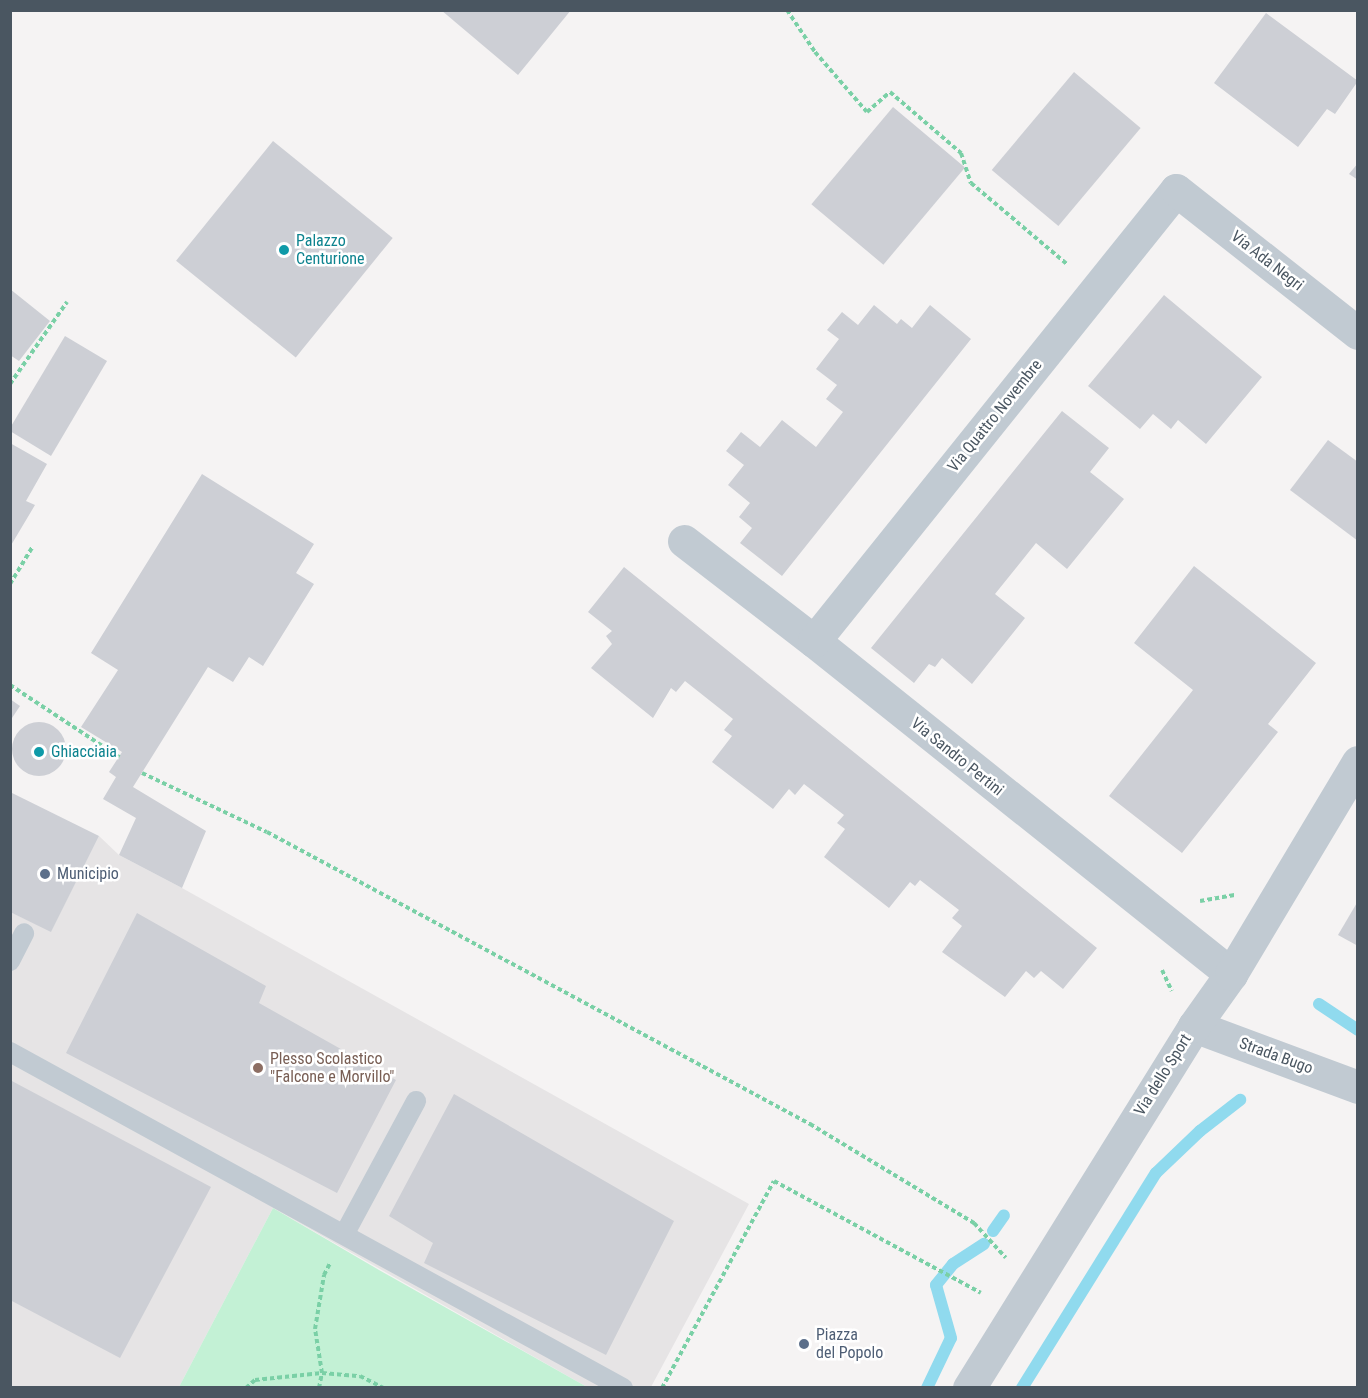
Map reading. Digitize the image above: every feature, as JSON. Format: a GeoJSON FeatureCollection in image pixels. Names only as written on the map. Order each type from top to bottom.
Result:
{"type":"FeatureCollection","features":[{"type":"Feature","properties":{"kind":"street","name":"Via Quattro Novembre"},"geometry":{"type":"LineString","coordinates":[[814,641],[1176,190]]}},
{"type":"Feature","properties":{"kind":"street","name":"Via Ada Negri"},"geometry":{"type":"LineString","coordinates":[[1176,190],[1358,333]]}},
{"type":"Feature","properties":{"kind":"street","name":"Via Sandro Pertini"},"geometry":{"type":"LineString","coordinates":[[684,541],[814,641],[1231,974]]}},
{"type":"Feature","properties":{"kind":"street","name":"Via dello Sport"},"geometry":{"type":"LineString","coordinates":[[969,1388],[1030,1286],[1194,1026],[1231,974],[1358,762]]}},
{"type":"Feature","properties":{"kind":"street","name":"Strada Bugo"},"geometry":{"type":"LineString","coordinates":[[1194,1026],[1358,1087]]}},
{"type":"Feature","properties":{"kind":"lane"},"geometry":{"type":"LineString","coordinates":[[10,961],[24,933]]}},
{"type":"Feature","properties":{"kind":"lane"},"geometry":{"type":"LineString","coordinates":[[10,1052],[345,1233],[623,1388]]}},
{"type":"Feature","properties":{"kind":"lane"},"geometry":{"type":"LineString","coordinates":[[345,1233],[416,1101]]}},
{"type":"Feature","properties":{"kind":"path"},"geometry":{"type":"LineString","coordinates":[[787,10],[815,52],[867,112],[890,92],[961,153],[971,183],[1097,289]]}},
{"type":"Feature","properties":{"kind":"path"},"geometry":{"type":"LineString","coordinates":[[10,384],[67,302]]}},
{"type":"Feature","properties":{"kind":"path"},"geometry":{"type":"LineString","coordinates":[[10,584],[33,546]]}},
{"type":"Feature","properties":{"kind":"path"},"geometry":{"type":"LineString","coordinates":[[10,685],[119,757]]}},
{"type":"Feature","properties":{"kind":"path"},"geometry":{"type":"LineString","coordinates":[[142,773],[267,832],[810,1125],[974,1223],[1030,1286]]}},
{"type":"Feature","properties":{"kind":"path"},"geometry":{"type":"LineString","coordinates":[[662,1388],[774,1182],[980,1294]]}},
{"type":"Feature","properties":{"kind":"path"},"geometry":{"type":"LineString","coordinates":[[319,1388],[322,1373],[315,1329],[324,1275],[345,1233]]}},
{"type":"Feature","properties":{"kind":"path"},"geometry":{"type":"LineString","coordinates":[[246,1388],[255,1380],[322,1373],[360,1376],[384,1388]]}},
{"type":"Feature","properties":{"kind":"shaded area","name":"Plesso Scolastico \"Falcone e Morvillo\""},"geometry":{"type":"Polygon","coordinates":[[[99,836],[119,855],[749,1204],[651,1387],[587,1387],[273,1208],[179,1387],[11,1387],[10,912],[51,931],[99,836]]]}},
{"type":"Feature","properties":{"kind":"green space"},"geometry":{"type":"Polygon","coordinates":[[[273,1208],[379,1270],[587,1387],[179,1387],[273,1208]]]}},
{"type":"Feature","properties":{"kind":"building"},"geometry":{"type":"Polygon","coordinates":[[[441,10],[571,10],[518,75],[441,10]]]}},
{"type":"Feature","properties":{"kind":"building"},"geometry":{"type":"Polygon","coordinates":[[[1266,13],[1358,81],[1335,114],[1327,109],[1298,147],[1214,83],[1266,13]]]}},
{"type":"Feature","properties":{"kind":"building"},"geometry":{"type":"Polygon","coordinates":[[[1074,72],[1141,128],[1058,226],[992,170],[1074,72]]]}},
{"type":"Feature","properties":{"kind":"building"},"geometry":{"type":"Polygon","coordinates":[[[893,107],[965,167],[883,265],[811,204],[893,107]]]}},
{"type":"Feature","properties":{"kind":"building","name":"Palazzo Centurione"},"geometry":{"type":"Polygon","coordinates":[[[273,141],[393,238],[296,358],[176,261],[273,141]]]}},
{"type":"Feature","properties":{"kind":"building"},"geometry":{"type":"Polygon","coordinates":[[[1358,163],[1358,180],[1349,174],[1358,163]]]}},
{"type":"Feature","properties":{"kind":"building"},"geometry":{"type":"Polygon","coordinates":[[[10,289],[50,321],[19,361],[10,355],[10,289]]]}},
{"type":"Feature","properties":{"kind":"building"},"geometry":{"type":"Polygon","coordinates":[[[1164,295],[1262,377],[1206,444],[1178,420],[1171,429],[1153,414],[1140,429],[1088,386],[1164,295]]]}},
{"type":"Feature","properties":{"kind":"building"},"geometry":{"type":"Polygon","coordinates":[[[874,305],[897,324],[901,319],[912,328],[930,305],[971,339],[782,576],[740,543],[752,528],[739,517],[750,503],[728,485],[744,465],[726,451],[741,432],[760,447],[782,420],[816,447],[843,412],[826,399],[837,385],[816,369],[839,339],[827,330],[842,312],[858,325],[874,305]]]}},
{"type":"Feature","properties":{"kind":"building"},"geometry":{"type":"Polygon","coordinates":[[[65,336],[107,361],[51,456],[10,431],[10,428],[65,336]]]}},
{"type":"Feature","properties":{"kind":"building"},"geometry":{"type":"Polygon","coordinates":[[[1062,411],[1109,448],[1090,472],[1124,499],[1067,569],[1036,543],[995,594],[1025,618],[972,684],[942,658],[935,667],[929,664],[914,683],[871,648],[1062,411]]]}},
{"type":"Feature","properties":{"kind":"building"},"geometry":{"type":"Polygon","coordinates":[[[1328,440],[1358,462],[1358,541],[1290,490],[1328,440]]]}},
{"type":"Feature","properties":{"kind":"building"},"geometry":{"type":"Polygon","coordinates":[[[10,443],[47,464],[26,501],[35,505],[10,547],[10,443]]]}},
{"type":"Feature","properties":{"kind":"building"},"geometry":{"type":"Polygon","coordinates":[[[202,474],[314,544],[296,573],[314,584],[263,666],[249,657],[233,682],[208,667],[133,787],[206,831],[182,888],[119,855],[136,818],[103,799],[116,777],[109,772],[122,752],[81,727],[118,670],[91,653],[202,474]]]}},
{"type":"Feature","properties":{"kind":"building"},"geometry":{"type":"Polygon","coordinates":[[[1194,566],[1316,663],[1268,724],[1278,732],[1182,853],[1109,796],[1193,690],[1134,643],[1194,566]]]}},
{"type":"Feature","properties":{"kind":"building"},"geometry":{"type":"Polygon","coordinates":[[[624,567],[1097,948],[1063,989],[1041,971],[1034,978],[1026,971],[1005,997],[942,952],[962,926],[952,918],[959,910],[920,880],[915,886],[910,882],[889,908],[824,857],[845,829],[837,823],[844,815],[804,784],[795,795],[789,789],[773,809],[712,762],[732,736],[724,730],[733,719],[685,681],[676,692],[671,688],[653,718],[591,668],[612,644],[606,636],[612,631],[588,612],[624,567]]]}},
{"type":"Feature","properties":{"kind":"building"},"geometry":{"type":"Polygon","coordinates":[[[10,699],[20,706],[10,721],[10,699]]]}},
{"type":"Feature","properties":{"kind":"building","name":"Ghiacciaia"},"geometry":{"type":"Polygon","coordinates":[[[34,722],[44,722],[54,726],[62,734],[66,749],[62,764],[54,772],[44,776],[34,776],[24,772],[16,764],[12,754],[12,744],[16,734],[24,726],[34,722]]]}},
{"type":"Feature","properties":{"kind":"building","name":"Municipio"},"geometry":{"type":"Polygon","coordinates":[[[10,792],[99,836],[51,932],[10,912],[10,792]]]}},
{"type":"Feature","properties":{"kind":"building"},"geometry":{"type":"Polygon","coordinates":[[[1358,901],[1358,946],[1338,935],[1358,901]]]}},
{"type":"Feature","properties":{"kind":"building"},"geometry":{"type":"Polygon","coordinates":[[[137,913],[266,986],[259,1003],[396,1080],[337,1193],[66,1053],[137,913]]]}},
{"type":"Feature","properties":{"kind":"building"},"geometry":{"type":"Polygon","coordinates":[[[10,1080],[211,1187],[120,1358],[10,1300],[10,1080]]]}},
{"type":"Feature","properties":{"kind":"building"},"geometry":{"type":"Polygon","coordinates":[[[454,1094],[674,1221],[606,1355],[424,1263],[433,1243],[389,1216],[454,1094]]]}},
{"type":"Feature","properties":{"kind":"waterway"},"geometry":{"type":"LineString","coordinates":[[1319,1004],[1358,1030]]}},
{"type":"Feature","properties":{"kind":"waterway"},"geometry":{"type":"LineString","coordinates":[[1022,1388],[1156,1173],[1200,1131],[1240,1100]]}},
{"type":"Feature","properties":{"kind":"waterway"},"geometry":{"type":"LineString","coordinates":[[993,1231],[1004,1215]]}},
{"type":"Feature","properties":{"kind":"waterway"},"geometry":{"type":"LineString","coordinates":[[927,1388],[951,1338],[936,1285],[953,1264],[984,1244]]}},
{"type":"Feature","properties":{"kind":"place","name":"Palazzo Centurione"},"geometry":{"type":"Point","coordinates":[284,250]}},
{"type":"Feature","properties":{"kind":"place","name":"Ghiacciaia"},"geometry":{"type":"Point","coordinates":[39,752]}},
{"type":"Feature","properties":{"kind":"place","name":"Municipio"},"geometry":{"type":"Point","coordinates":[45,874]}},
{"type":"Feature","properties":{"kind":"place","name":"Plesso Scolastico \"Falcone e Morvillo\""},"geometry":{"type":"Point","coordinates":[258,1068]}},
{"type":"Feature","properties":{"kind":"place","name":"Piazza del Popolo"},"geometry":{"type":"Point","coordinates":[804,1344]}}]}
